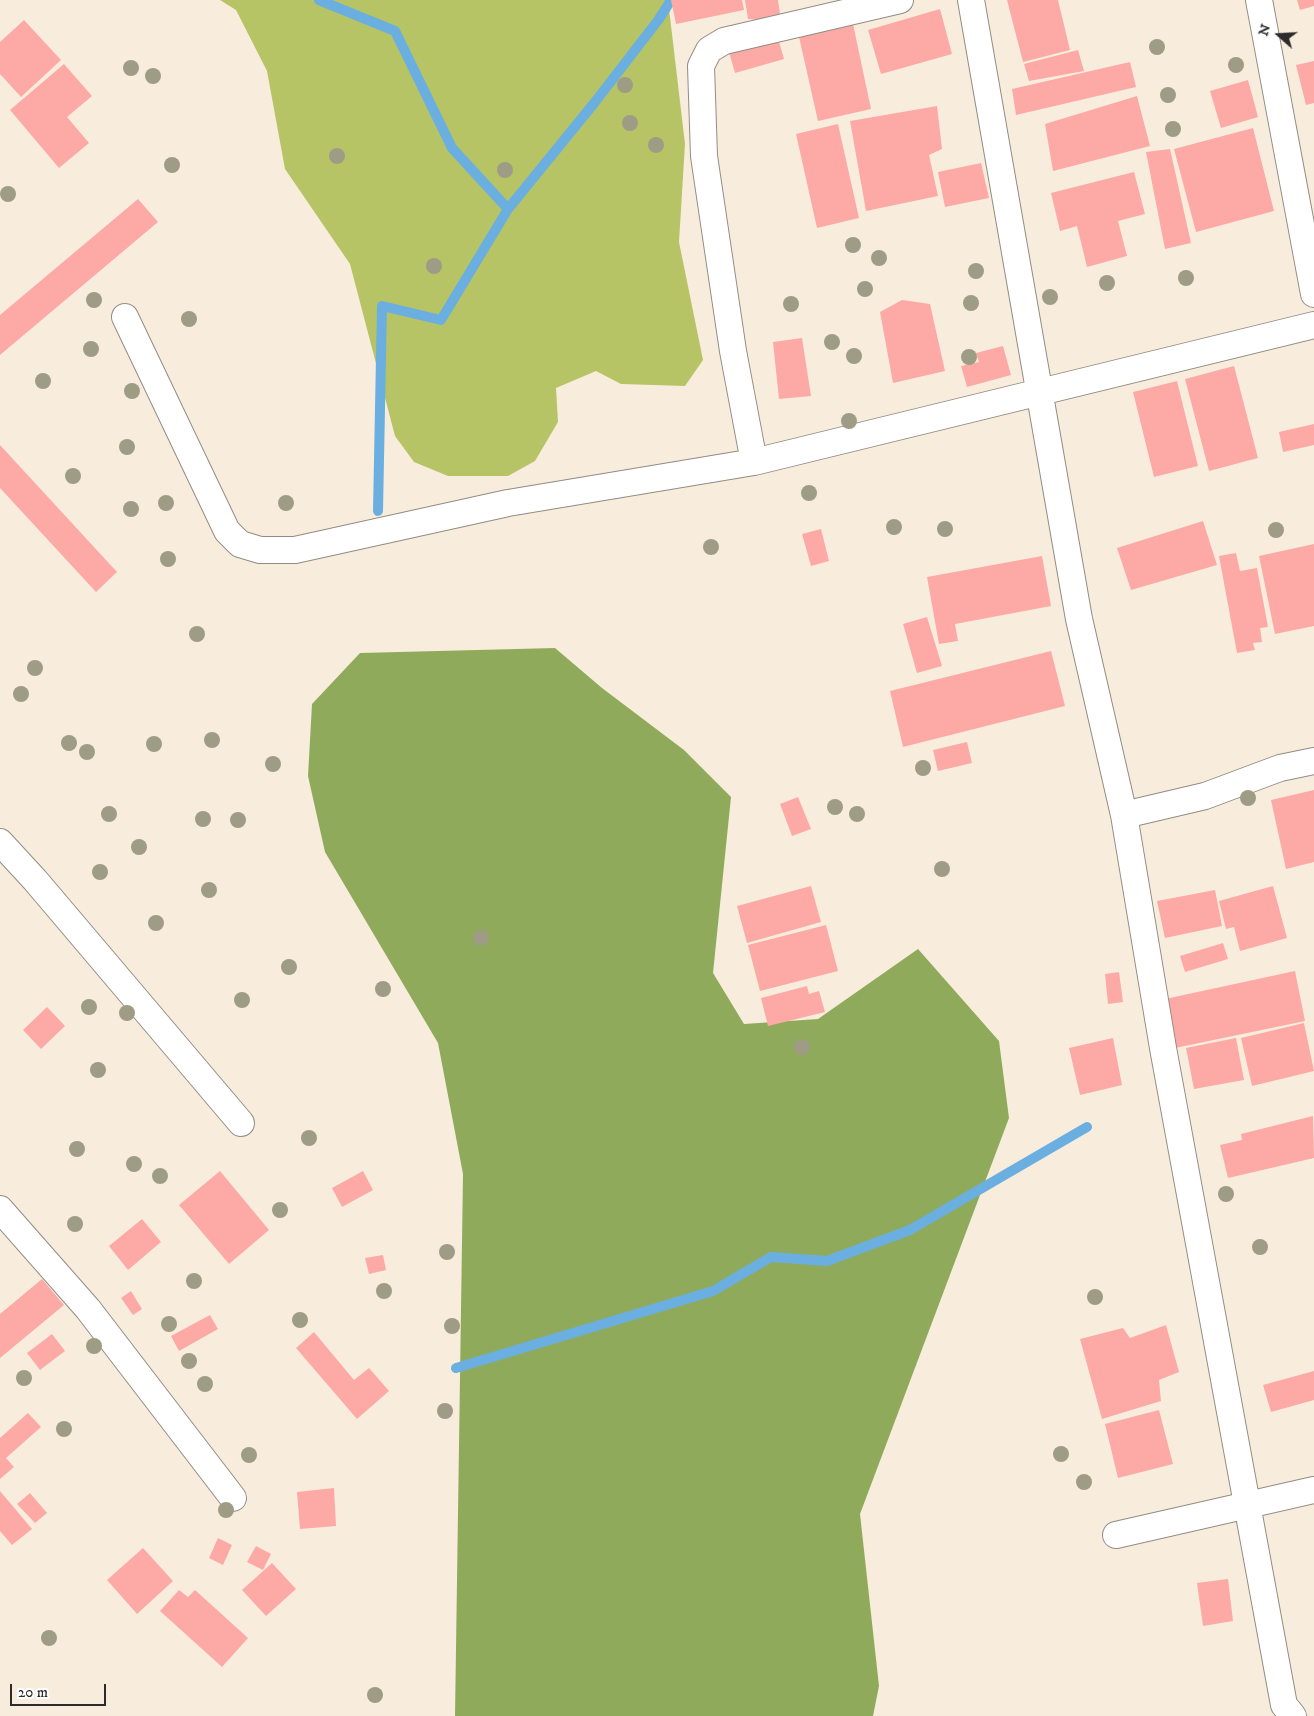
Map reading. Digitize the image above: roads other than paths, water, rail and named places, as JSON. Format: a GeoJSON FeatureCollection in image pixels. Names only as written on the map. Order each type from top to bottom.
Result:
{"type":"FeatureCollection","features":[{"type":"Feature","properties":{"kind":"street"},"geometry":{"type":"LineString","coordinates":[[754,462],[733,351],[704,156],[701,66],[709,50],[724,41],[900,0]]}},
{"type":"Feature","properties":{"kind":"street"},"geometry":{"type":"LineString","coordinates":[[970,0],[1040,391],[1078,619],[1124,815],[1162,1048],[1284,1705],[1293,1716]]}},
{"type":"Feature","properties":{"kind":"street"},"geometry":{"type":"LineString","coordinates":[[1258,0],[1314,294]]}},
{"type":"Feature","properties":{"kind":"street"},"geometry":{"type":"LineString","coordinates":[[125,317],[227,531],[240,544],[260,550],[296,550],[508,503],[754,462],[1314,325]]}},
{"type":"Feature","properties":{"kind":"street"},"geometry":{"type":"LineString","coordinates":[[1124,815],[1205,796],[1280,768],[1314,761]]}},
{"type":"Feature","properties":{"kind":"street"},"geometry":{"type":"LineString","coordinates":[[0,842],[35,880],[240,1123]]}},
{"type":"Feature","properties":{"kind":"street"},"geometry":{"type":"LineString","coordinates":[[0,1209],[88,1309],[233,1498]]}},
{"type":"Feature","properties":{"kind":"street"},"geometry":{"type":"LineString","coordinates":[[1116,1536],[1314,1490]]}},
{"type":"Feature","properties":{"kind":"waterway"},"geometry":{"type":"LineString","coordinates":[[319,0],[395,31],[452,148],[508,209]]}},
{"type":"Feature","properties":{"kind":"waterway"},"geometry":{"type":"LineString","coordinates":[[378,511],[382,306],[441,320],[508,209],[595,102],[659,19],[671,0]]}},
{"type":"Feature","properties":{"kind":"waterway"},"geometry":{"type":"LineString","coordinates":[[456,1368],[713,1291],[771,1257],[827,1261],[910,1230],[1087,1127]]}}]}
